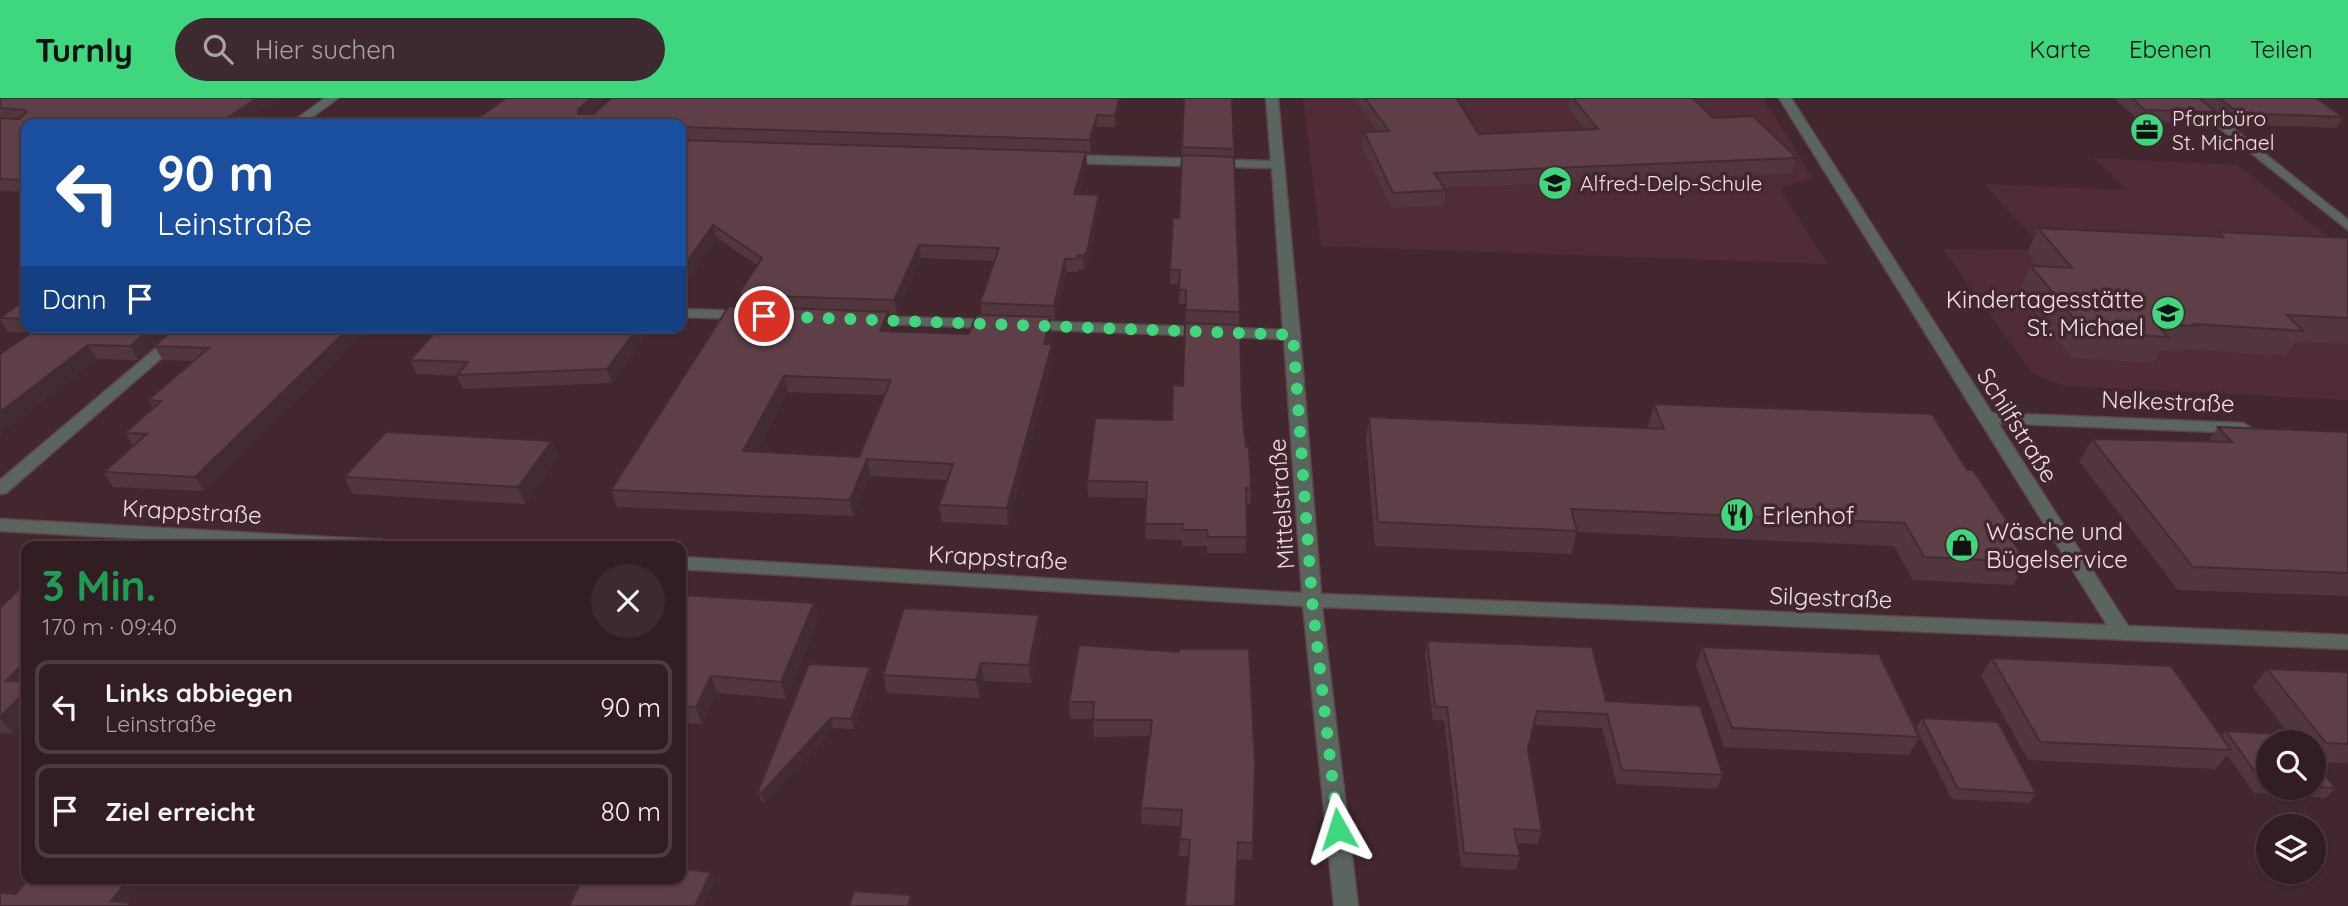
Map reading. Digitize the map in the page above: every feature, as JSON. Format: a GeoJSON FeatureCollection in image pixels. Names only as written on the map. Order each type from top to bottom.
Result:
{"type":"FeatureCollection","features":[{"type":"Feature","properties":{"kind":"street"},"geometry":{"type":"LineString","coordinates":[[303,119],[332,98]]}},
{"type":"Feature","properties":{"kind":"street","name":"Mittelstraße"},"geometry":{"type":"LineString","coordinates":[[1272,98],[1293,335],[1312,600],[1346,906]]}},
{"type":"Feature","properties":{"kind":"street","name":"Schilfstraße"},"geometry":{"type":"LineString","coordinates":[[1785,98],[2123,635]]}},
{"type":"Feature","properties":{"kind":"street"},"geometry":{"type":"LineString","coordinates":[[2188,98],[2348,226]]}},
{"type":"Feature","properties":{"kind":"street"},"geometry":{"type":"LineString","coordinates":[[1058,159],[1277,165]]}},
{"type":"Feature","properties":{"kind":"street"},"geometry":{"type":"LineString","coordinates":[[686,313],[764,316]]}},
{"type":"Feature","properties":{"kind":"street"},"geometry":{"type":"LineString","coordinates":[[848,319],[1293,335]]}},
{"type":"Feature","properties":{"kind":"street"},"geometry":{"type":"LineString","coordinates":[[0,489],[183,333]]}},
{"type":"Feature","properties":{"kind":"street","name":"Nelkestraße"},"geometry":{"type":"LineString","coordinates":[[1986,418],[2264,429]]}},
{"type":"Feature","properties":{"kind":"street","name":"Krappstraße"},"geometry":{"type":"LineString","coordinates":[[0,525],[291,541]]}},
{"type":"Feature","properties":{"kind":"street","name":"Krappstraße"},"geometry":{"type":"LineString","coordinates":[[686,563],[1312,600]]}},
{"type":"Feature","properties":{"kind":"street","name":"Silgestraße"},"geometry":{"type":"LineString","coordinates":[[1312,600],[2123,635],[2348,642]]}},
{"type":"Feature","properties":{"kind":"shaded area","name":"Alfred-Delp-Schule"},"geometry":{"type":"Polygon","coordinates":[[[1303,98],[1763,98],[1813,178],[1780,188],[1827,264],[1321,246],[1303,98]]]}},
{"type":"Feature","properties":{"kind":"shaded area","name":"Kindertagesstätte St. Michael"},"geometry":{"type":"Polygon","coordinates":[[[2094,158],[2238,165],[2348,253],[2348,400],[2063,386],[2032,373],[1943,249],[2045,250],[1984,184],[2127,190],[2094,158]]]}},
{"type":"Feature","properties":{"kind":"building"},"geometry":{"type":"Polygon","coordinates":[[[0,98],[257,98],[226,119],[21,119],[21,180],[0,179],[0,118],[19,119],[27,112],[0,108],[0,98]]]}},
{"type":"Feature","properties":{"kind":"building"},"geometry":{"type":"Polygon","coordinates":[[[506,98],[591,98],[578,110],[578,114],[594,114],[611,98],[1119,98],[1115,116],[1097,115],[1090,140],[686,127],[686,119],[477,119],[506,98]]]}},
{"type":"Feature","properties":{"kind":"building"},"geometry":{"type":"Polygon","coordinates":[[[1184,98],[1232,98],[1234,149],[1182,147],[1184,98]]]}},
{"type":"Feature","properties":{"kind":"building"},"geometry":{"type":"Polygon","coordinates":[[[1365,98],[1456,98],[1479,134],[1598,129],[1573,98],[1693,98],[1713,118],[1753,116],[1797,158],[1434,173],[1446,190],[1393,193],[1364,132],[1389,131],[1365,98]]]}},
{"type":"Feature","properties":{"kind":"building"},"geometry":{"type":"Polygon","coordinates":[[[2132,98],[2199,98],[2216,112],[2145,110],[2132,98]]]}},
{"type":"Feature","properties":{"kind":"building"},"geometry":{"type":"Polygon","coordinates":[[[2219,98],[2316,98],[2343,117],[2239,113],[2219,98]]]}},
{"type":"Feature","properties":{"kind":"building"},"geometry":{"type":"Polygon","coordinates":[[[686,140],[1086,152],[1074,194],[1099,195],[1087,252],[1083,256],[1078,255],[1077,259],[1065,259],[1054,306],[980,303],[999,248],[919,245],[894,300],[738,295],[762,258],[713,225],[686,263],[686,140]]]}},
{"type":"Feature","properties":{"kind":"building"},"geometry":{"type":"Polygon","coordinates":[[[1182,155],[1234,157],[1240,312],[1186,310],[1186,290],[1179,290],[1180,270],[1170,270],[1173,218],[1179,218],[1182,155]]]}},
{"type":"Feature","properties":{"kind":"building"},"geometry":{"type":"Polygon","coordinates":[[[2038,228],[2223,237],[2218,232],[2348,238],[2348,318],[2287,315],[2303,331],[2156,324],[2168,337],[2085,332],[2031,266],[2072,268],[2038,228]]]}},
{"type":"Feature","properties":{"kind":"building"},"geometry":{"type":"Polygon","coordinates":[[[21,303],[21,319],[0,318],[21,303]]]}},
{"type":"Feature","properties":{"kind":"building"},"geometry":{"type":"Polygon","coordinates":[[[729,306],[888,312],[880,331],[969,334],[976,315],[1050,317],[1044,344],[1052,344],[1007,508],[939,505],[953,464],[867,459],[850,500],[611,490],[729,306]],[[784,376],[743,451],[859,457],[891,380],[784,376]]]}},
{"type":"Feature","properties":{"kind":"building"},"geometry":{"type":"Polygon","coordinates":[[[1185,323],[1240,325],[1242,409],[1246,447],[1249,447],[1251,488],[1246,488],[1247,537],[1208,537],[1207,530],[1182,530],[1183,524],[1145,524],[1147,482],[1087,481],[1095,418],[1172,420],[1173,385],[1183,386],[1185,323]]]}},
{"type":"Feature","properties":{"kind":"building"},"geometry":{"type":"Polygon","coordinates":[[[31,333],[145,333],[130,346],[88,345],[0,412],[0,354],[31,333]]]}},
{"type":"Feature","properties":{"kind":"building"},"geometry":{"type":"Polygon","coordinates":[[[170,333],[344,333],[195,477],[104,472],[147,434],[125,433],[161,401],[148,400],[209,348],[154,346],[170,333]]]}},
{"type":"Feature","properties":{"kind":"building"},"geometry":{"type":"Polygon","coordinates":[[[435,333],[634,333],[607,369],[457,375],[468,362],[410,360],[435,333]]]}},
{"type":"Feature","properties":{"kind":"building"},"geometry":{"type":"Polygon","coordinates":[[[1654,404],[1932,414],[1967,470],[1973,470],[2013,530],[2006,530],[2026,562],[1924,557],[1905,523],[1571,509],[1577,531],[1378,522],[1369,417],[1664,429],[1654,404]]]}},
{"type":"Feature","properties":{"kind":"building"},"geometry":{"type":"Polygon","coordinates":[[[2218,427],[2348,432],[2348,573],[2193,567],[2092,439],[2232,442],[2218,427]]]}},
{"type":"Feature","properties":{"kind":"building"},"geometry":{"type":"Polygon","coordinates":[[[386,432],[552,441],[518,487],[344,477],[386,432]]]}},
{"type":"Feature","properties":{"kind":"building"},"geometry":{"type":"Polygon","coordinates":[[[21,588],[21,666],[6,681],[21,681],[21,696],[0,717],[0,608],[21,588]]]}},
{"type":"Feature","properties":{"kind":"building"},"geometry":{"type":"Polygon","coordinates":[[[686,595],[814,603],[781,682],[711,676],[696,707],[686,706],[686,595]]]}},
{"type":"Feature","properties":{"kind":"building"},"geometry":{"type":"Polygon","coordinates":[[[904,608],[1039,615],[1029,665],[981,663],[976,680],[883,675],[904,608]]]}},
{"type":"Feature","properties":{"kind":"building"},"geometry":{"type":"Polygon","coordinates":[[[1427,641],[1592,647],[1606,701],[1700,706],[1723,775],[1622,770],[1607,714],[1537,711],[1528,749],[1542,831],[1514,829],[1520,856],[1464,853],[1447,707],[1435,707],[1427,641]]]}},
{"type":"Feature","properties":{"kind":"building"},"geometry":{"type":"Polygon","coordinates":[[[1079,645],[1179,652],[1179,649],[1249,649],[1255,763],[1253,843],[1238,842],[1235,906],[1185,906],[1190,840],[1180,839],[1182,810],[1141,808],[1152,720],[1093,720],[1094,702],[1069,702],[1079,645]]]}},
{"type":"Feature","properties":{"kind":"building"},"geometry":{"type":"Polygon","coordinates":[[[1702,647],[1879,654],[1919,737],[1732,728],[1702,647]]]}},
{"type":"Feature","properties":{"kind":"building"},"geometry":{"type":"Polygon","coordinates":[[[1992,658],[2171,666],[2231,750],[2040,742],[1992,658]]]}},
{"type":"Feature","properties":{"kind":"building"},"geometry":{"type":"Polygon","coordinates":[[[809,664],[870,667],[851,719],[831,718],[761,793],[758,791],[809,664]]]}},
{"type":"Feature","properties":{"kind":"building"},"geometry":{"type":"Polygon","coordinates":[[[2267,669],[2348,672],[2348,744],[2326,743],[2326,730],[2316,730],[2267,669]]]}},
{"type":"Feature","properties":{"kind":"building"},"geometry":{"type":"Polygon","coordinates":[[[1922,718],[1998,722],[2036,793],[1958,789],[1922,718]]]}},
{"type":"Feature","properties":{"kind":"building"},"geometry":{"type":"Polygon","coordinates":[[[2226,731],[2256,733],[2256,773],[2226,731]]]}},
{"type":"Feature","properties":{"kind":"building"},"geometry":{"type":"Polygon","coordinates":[[[2326,776],[2335,788],[2326,788],[2326,776]]]}},
{"type":"Feature","properties":{"kind":"building"},"geometry":{"type":"Polygon","coordinates":[[[686,870],[711,872],[695,906],[569,906],[580,884],[686,884],[686,870]]]}},
{"type":"Feature","properties":{"kind":"building"},"geometry":{"type":"Polygon","coordinates":[[[24,884],[124,884],[111,901],[130,903],[128,906],[0,906],[0,893],[16,894],[24,884]]]}},
{"type":"Feature","properties":{"kind":"building"},"geometry":{"type":"Polygon","coordinates":[[[854,891],[911,895],[908,906],[849,906],[854,891]]]}},
{"type":"Feature","properties":{"kind":"place","name":"Pfarrbüro St. Michael"},"geometry":{"type":"Point","coordinates":[2147,130]}},
{"type":"Feature","properties":{"kind":"place","name":"Alfred-Delp-Schule"},"geometry":{"type":"Point","coordinates":[1555,183]}},
{"type":"Feature","properties":{"kind":"place","name":"Kindertagesstätte St. Michael"},"geometry":{"type":"Point","coordinates":[2168,313]}},
{"type":"Feature","properties":{"kind":"place","name":"Erlenhof"},"geometry":{"type":"Point","coordinates":[1737,515]}},
{"type":"Feature","properties":{"kind":"place","name":"Wäsche und Bügelservice"},"geometry":{"type":"Point","coordinates":[1962,545]}},
{"type":"Feature","properties":{"kind":"route"},"geometry":{"type":"LineString","coordinates":[[764,316],[1293,335],[1312,600],[1338,829]]}}]}
